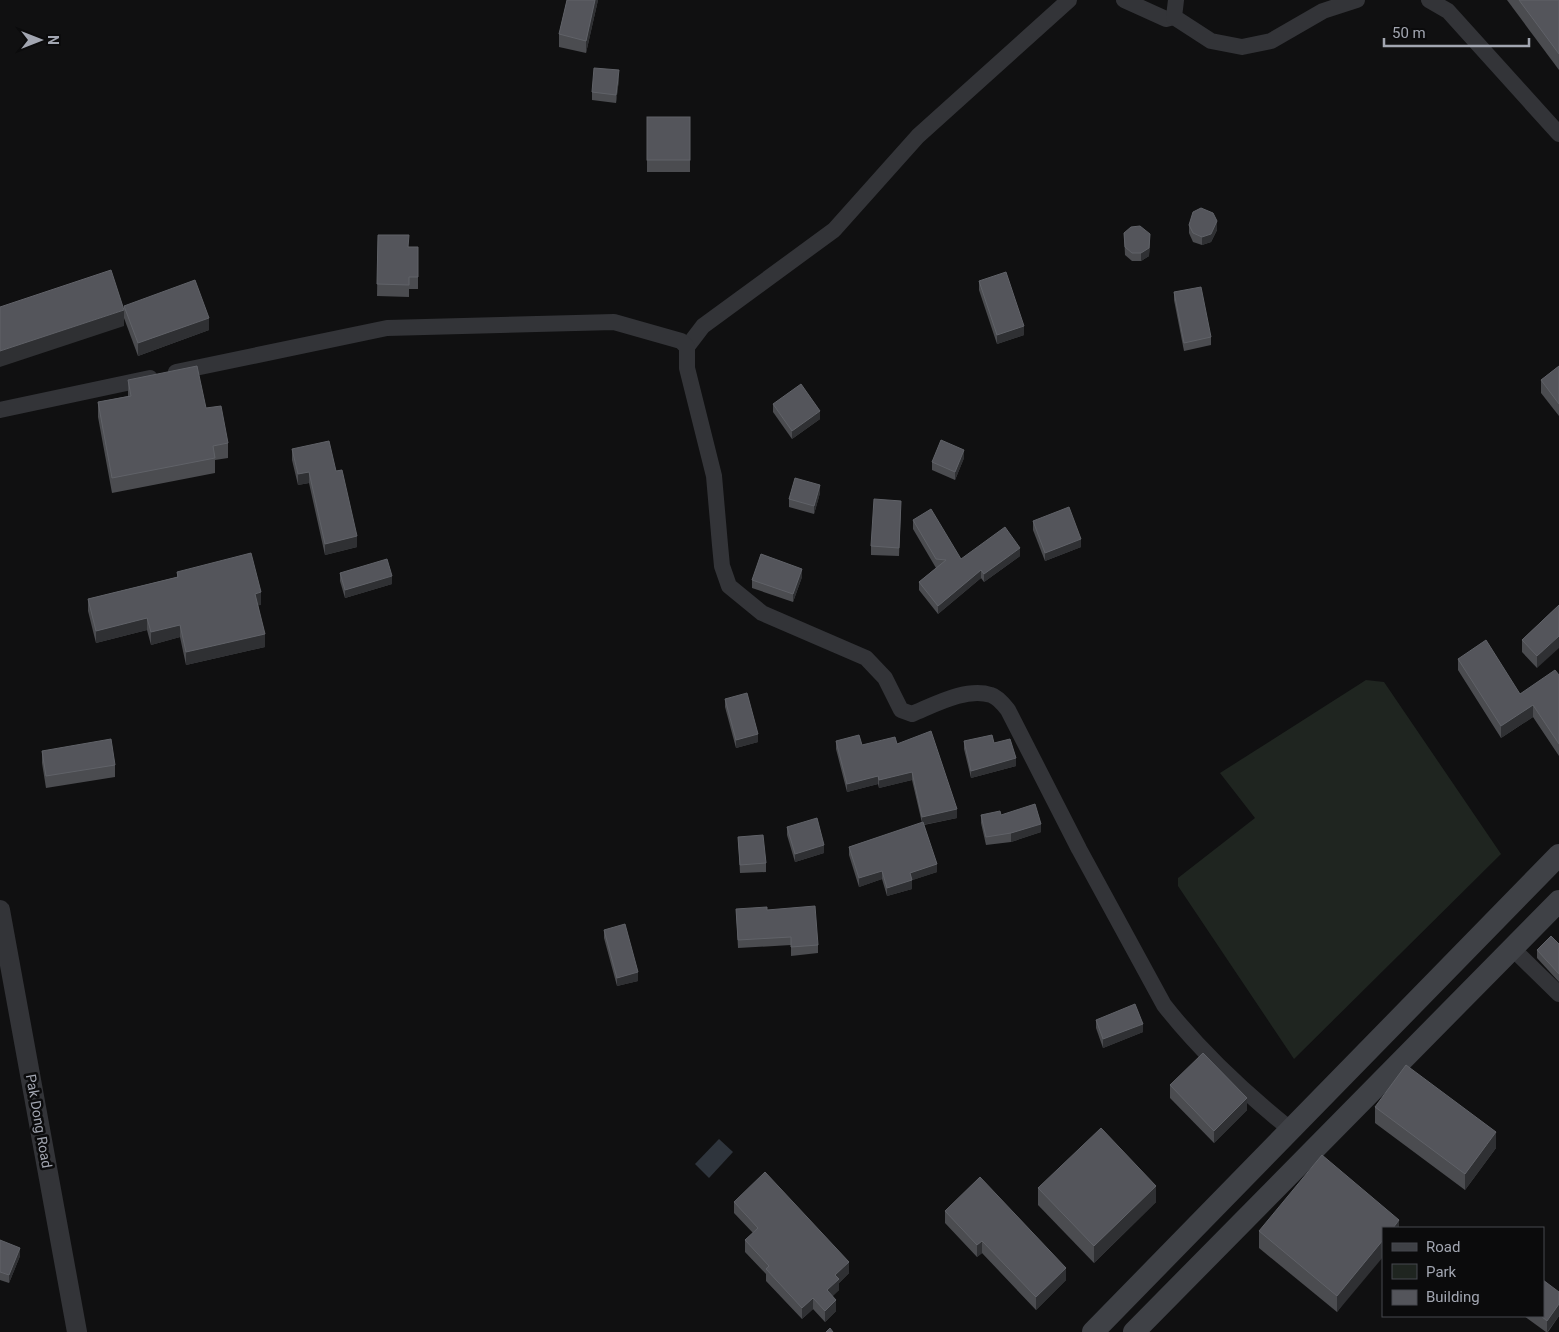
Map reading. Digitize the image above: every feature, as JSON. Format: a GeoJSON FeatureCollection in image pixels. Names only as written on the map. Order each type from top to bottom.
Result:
{"type":"FeatureCollection","features":[{"type":"Feature","properties":{"kind":"main road"},"geometry":{"type":"LineString","coordinates":[[1100,1330],[1290,1129],[1559,856]]}},
{"type":"Feature","properties":{"kind":"main road"},"geometry":{"type":"LineString","coordinates":[[1134,1332],[1559,901]]}},
{"type":"Feature","properties":{"kind":"street"},"geometry":{"type":"LineString","coordinates":[[1069,0],[918,136],[834,230],[704,326],[687,347],[687,368],[714,476],[722,566],[729,586],[762,613],[866,658],[885,678],[901,710],[907,713],[912,714],[965,694],[991,695],[1000,700],[1008,710],[1079,849],[1164,1005],[1179,1025],[1248,1096],[1290,1129]]}},
{"type":"Feature","properties":{"kind":"street"},"geometry":{"type":"LineString","coordinates":[[1124,0],[1166,19],[1174,17],[1211,41],[1242,47],[1271,41],[1323,11],[1357,0]]}},
{"type":"Feature","properties":{"kind":"street"},"geometry":{"type":"LineString","coordinates":[[1174,17],[1177,8],[1176,0]]}},
{"type":"Feature","properties":{"kind":"street"},"geometry":{"type":"LineString","coordinates":[[1429,0],[1448,11],[1559,134]]}},
{"type":"Feature","properties":{"kind":"street"},"geometry":{"type":"LineString","coordinates":[[0,410],[387,328],[614,322],[675,339],[687,347]]}},
{"type":"Feature","properties":{"kind":"street","name":"Pak Dong Road"},"geometry":{"type":"LineString","coordinates":[[0,910],[77,1332]]}},
{"type":"Feature","properties":{"kind":"street"},"geometry":{"type":"LineString","coordinates":[[1513,949],[1559,994]]}},
{"type":"Feature","properties":{"kind":"green space"},"geometry":{"type":"Polygon","coordinates":[[[1366,680],[1384,682],[1501,854],[1294,1059],[1178,886],[1178,878],[1255,818],[1220,773],[1366,680]]]}},
{"type":"Feature","properties":{"kind":"shaded area"},"geometry":{"type":"Polygon","coordinates":[[[719,1139],[733,1152],[709,1178],[695,1164],[719,1139]]]}},
{"type":"Feature","properties":{"kind":"building"},"geometry":{"type":"Polygon","coordinates":[[[567,0],[595,0],[586,41],[559,34],[567,0]]]}},
{"type":"Feature","properties":{"kind":"building"},"geometry":{"type":"Polygon","coordinates":[[[1519,0],[1559,0],[1559,54],[1519,0]]]}},
{"type":"Feature","properties":{"kind":"building"},"geometry":{"type":"Polygon","coordinates":[[[594,68],[619,70],[616,95],[592,92],[594,68]]]}},
{"type":"Feature","properties":{"kind":"building"},"geometry":{"type":"Polygon","coordinates":[[[647,117],[690,117],[690,160],[647,160],[647,117]]]}},
{"type":"Feature","properties":{"kind":"building"},"geometry":{"type":"Polygon","coordinates":[[[1201,208],[1213,213],[1217,221],[1211,234],[1202,237],[1193,233],[1189,225],[1193,212],[1201,208]]]}},
{"type":"Feature","properties":{"kind":"building"},"geometry":{"type":"Polygon","coordinates":[[[1140,226],[1150,234],[1149,248],[1141,253],[1132,253],[1125,247],[1124,233],[1131,227],[1140,226]]]}},
{"type":"Feature","properties":{"kind":"building"},"geometry":{"type":"Polygon","coordinates":[[[378,235],[409,235],[408,247],[418,247],[418,277],[409,277],[409,285],[377,284],[378,235]]]}},
{"type":"Feature","properties":{"kind":"building"},"geometry":{"type":"Polygon","coordinates":[[[111,270],[124,310],[0,351],[0,307],[111,270]]]}},
{"type":"Feature","properties":{"kind":"building"},"geometry":{"type":"Polygon","coordinates":[[[1006,272],[1024,326],[997,335],[979,281],[1006,272]]]}},
{"type":"Feature","properties":{"kind":"building"},"geometry":{"type":"Polygon","coordinates":[[[195,280],[209,318],[138,343],[124,306],[195,280]]]}},
{"type":"Feature","properties":{"kind":"building"},"geometry":{"type":"Polygon","coordinates":[[[1201,287],[1211,337],[1184,343],[1174,292],[1201,287]]]}},
{"type":"Feature","properties":{"kind":"building"},"geometry":{"type":"Polygon","coordinates":[[[197,366],[206,408],[221,406],[228,443],[213,446],[215,458],[112,478],[98,402],[131,396],[128,380],[197,366]]]}},
{"type":"Feature","properties":{"kind":"building"},"geometry":{"type":"Polygon","coordinates":[[[1559,366],[1559,404],[1541,380],[1559,366]]]}},
{"type":"Feature","properties":{"kind":"building"},"geometry":{"type":"Polygon","coordinates":[[[801,384],[820,411],[792,431],[773,404],[801,384]]]}},
{"type":"Feature","properties":{"kind":"building"},"geometry":{"type":"Polygon","coordinates":[[[941,440],[964,450],[955,472],[932,462],[941,440]]]}},
{"type":"Feature","properties":{"kind":"building"},"geometry":{"type":"Polygon","coordinates":[[[329,441],[336,471],[342,470],[357,536],[325,544],[309,472],[298,474],[292,449],[329,441]]]}},
{"type":"Feature","properties":{"kind":"building"},"geometry":{"type":"Polygon","coordinates":[[[795,478],[820,485],[814,506],[789,499],[795,478]]]}},
{"type":"Feature","properties":{"kind":"building"},"geometry":{"type":"Polygon","coordinates":[[[874,499],[901,501],[899,548],[871,546],[874,499]]]}},
{"type":"Feature","properties":{"kind":"building"},"geometry":{"type":"Polygon","coordinates":[[[1069,507],[1081,539],[1045,553],[1033,521],[1069,507]]]}},
{"type":"Feature","properties":{"kind":"building"},"geometry":{"type":"Polygon","coordinates":[[[931,509],[961,559],[1005,527],[1020,548],[984,574],[981,570],[938,606],[919,582],[946,560],[936,559],[913,520],[931,509]]]}},
{"type":"Feature","properties":{"kind":"building"},"geometry":{"type":"Polygon","coordinates":[[[251,553],[261,592],[255,594],[265,634],[186,652],[180,625],[151,632],[147,618],[96,631],[88,599],[178,577],[177,572],[251,553]]]}},
{"type":"Feature","properties":{"kind":"building"},"geometry":{"type":"Polygon","coordinates":[[[761,554],[802,569],[793,594],[752,580],[761,554]]]}},
{"type":"Feature","properties":{"kind":"building"},"geometry":{"type":"Polygon","coordinates":[[[387,559],[392,576],[345,590],[340,573],[387,559]]]}},
{"type":"Feature","properties":{"kind":"building"},"geometry":{"type":"Polygon","coordinates":[[[1559,605],[1559,636],[1537,656],[1522,640],[1559,605]]]}},
{"type":"Feature","properties":{"kind":"building"},"geometry":{"type":"Polygon","coordinates":[[[1486,640],[1520,694],[1555,670],[1559,675],[1559,744],[1533,705],[1501,726],[1458,659],[1486,640]]]}},
{"type":"Feature","properties":{"kind":"building"},"geometry":{"type":"Polygon","coordinates":[[[747,693],[758,734],[736,740],[725,699],[747,693]]]}},
{"type":"Feature","properties":{"kind":"building"},"geometry":{"type":"Polygon","coordinates":[[[931,731],[957,809],[922,817],[912,772],[879,780],[878,776],[847,784],[836,741],[859,735],[862,745],[895,737],[897,744],[931,731]]]}},
{"type":"Feature","properties":{"kind":"building"},"geometry":{"type":"Polygon","coordinates":[[[992,735],[994,743],[1010,739],[1016,758],[971,771],[964,741],[992,735]]]}},
{"type":"Feature","properties":{"kind":"building"},"geometry":{"type":"Polygon","coordinates":[[[111,739],[115,765],[46,776],[42,751],[111,739]]]}},
{"type":"Feature","properties":{"kind":"building"},"geometry":{"type":"Polygon","coordinates":[[[1035,804],[1041,824],[1011,833],[986,837],[981,815],[1000,811],[1001,815],[1035,804]]]}},
{"type":"Feature","properties":{"kind":"building"},"geometry":{"type":"Polygon","coordinates":[[[817,818],[824,845],[795,854],[787,827],[817,818]]]}},
{"type":"Feature","properties":{"kind":"building"},"geometry":{"type":"Polygon","coordinates":[[[923,822],[937,864],[910,873],[912,880],[887,888],[882,871],[859,878],[849,847],[923,822]]]}},
{"type":"Feature","properties":{"kind":"building"},"geometry":{"type":"Polygon","coordinates":[[[763,835],[766,863],[740,865],[738,837],[763,835]]]}},
{"type":"Feature","properties":{"kind":"building"},"geometry":{"type":"Polygon","coordinates":[[[815,906],[818,945],[791,947],[791,937],[738,940],[736,909],[767,907],[767,910],[815,906]]]}},
{"type":"Feature","properties":{"kind":"building"},"geometry":{"type":"Polygon","coordinates":[[[625,924],[638,972],[617,978],[604,930],[625,924]]]}},
{"type":"Feature","properties":{"kind":"building"},"geometry":{"type":"Polygon","coordinates":[[[1551,936],[1559,944],[1559,974],[1537,950],[1551,936]]]}},
{"type":"Feature","properties":{"kind":"building"},"geometry":{"type":"Polygon","coordinates":[[[1135,1004],[1143,1024],[1103,1039],[1096,1020],[1135,1004]]]}},
{"type":"Feature","properties":{"kind":"building"},"geometry":{"type":"Polygon","coordinates":[[[1203,1053],[1247,1098],[1214,1131],[1170,1085],[1203,1053]]]}},
{"type":"Feature","properties":{"kind":"building"},"geometry":{"type":"Polygon","coordinates":[[[1406,1065],[1496,1132],[1465,1174],[1375,1107],[1406,1065]]]}},
{"type":"Feature","properties":{"kind":"building"},"geometry":{"type":"Polygon","coordinates":[[[1101,1128],[1156,1186],[1094,1246],[1038,1188],[1101,1128]]]}},
{"type":"Feature","properties":{"kind":"building"},"geometry":{"type":"Polygon","coordinates":[[[1322,1155],[1399,1220],[1394,1227],[1382,1227],[1382,1241],[1337,1296],[1259,1231],[1322,1155]]]}},
{"type":"Feature","properties":{"kind":"building"},"geometry":{"type":"Polygon","coordinates":[[[765,1172],[849,1262],[835,1275],[839,1279],[827,1290],[836,1300],[825,1311],[813,1298],[802,1308],[766,1269],[769,1266],[745,1240],[758,1228],[734,1202],[765,1172]]]}},
{"type":"Feature","properties":{"kind":"building"},"geometry":{"type":"Polygon","coordinates":[[[980,1177],[1066,1268],[1036,1297],[982,1241],[977,1245],[945,1211],[980,1177]]]}},
{"type":"Feature","properties":{"kind":"building"},"geometry":{"type":"Polygon","coordinates":[[[0,1240],[20,1248],[9,1275],[0,1272],[0,1240]]]}},
{"type":"Feature","properties":{"kind":"building"},"geometry":{"type":"Polygon","coordinates":[[[1544,1281],[1559,1292],[1559,1304],[1547,1321],[1542,1317],[1544,1317],[1544,1281]]]}}]}
